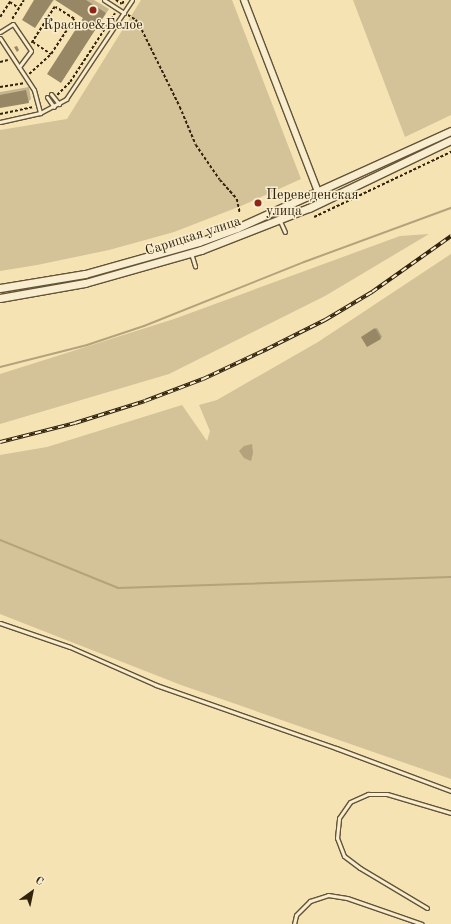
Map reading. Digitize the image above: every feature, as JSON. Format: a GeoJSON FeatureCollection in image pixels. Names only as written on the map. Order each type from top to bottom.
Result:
{"type":"FeatureCollection","features":[{"type":"Feature","properties":{"kind":"street"},"geometry":{"type":"LineString","coordinates":[[244,0],[322,202]]}},
{"type":"Feature","properties":{"kind":"street","name":"Сарицкая улица"},"geometry":{"type":"LineString","coordinates":[[0,288],[85,274],[199,242],[237,228],[451,131]]}},
{"type":"Feature","properties":{"kind":"street","name":"Сарицкая улица"},"geometry":{"type":"LineString","coordinates":[[0,298],[85,283],[191,252],[322,202],[451,140]]}},
{"type":"Feature","properties":{"kind":"lane"},"geometry":{"type":"LineString","coordinates":[[104,0],[124,13]]}},
{"type":"Feature","properties":{"kind":"lane"},"geometry":{"type":"LineString","coordinates":[[0,122],[40,113],[59,104],[71,93],[132,0]]}},
{"type":"Feature","properties":{"kind":"lane"},"geometry":{"type":"LineString","coordinates":[[0,32],[13,24],[31,51],[19,67]]}},
{"type":"Feature","properties":{"kind":"lane"},"geometry":{"type":"LineString","coordinates":[[0,38],[34,90],[40,113]]}},
{"type":"Feature","properties":{"kind":"lane"},"geometry":{"type":"LineString","coordinates":[[52,94],[59,104]]}},
{"type":"Feature","properties":{"kind":"lane"},"geometry":{"type":"LineString","coordinates":[[47,97],[54,107]]}},
{"type":"Feature","properties":{"kind":"lane"},"geometry":{"type":"LineString","coordinates":[[280,219],[285,232]]}},
{"type":"Feature","properties":{"kind":"lane"},"geometry":{"type":"LineString","coordinates":[[191,252],[195,266]]}},
{"type":"Feature","properties":{"kind":"lane"},"geometry":{"type":"LineString","coordinates":[[0,623],[70,647],[156,685],[336,748],[451,791]]}},
{"type":"Feature","properties":{"kind":"lane"},"geometry":{"type":"LineString","coordinates":[[427,908],[360,868],[344,856],[337,838],[339,818],[350,802],[368,794],[387,794],[451,813]]}},
{"type":"Feature","properties":{"kind":"lane"},"geometry":{"type":"LineString","coordinates":[[294,924],[296,915],[310,901],[328,895],[347,898],[422,924]]}},
{"type":"Feature","properties":{"kind":"path"},"geometry":{"type":"LineString","coordinates":[[13,24],[12,20],[24,0]]}},
{"type":"Feature","properties":{"kind":"path"},"geometry":{"type":"LineString","coordinates":[[116,0],[122,4],[124,0]]}},
{"type":"Feature","properties":{"kind":"path"},"geometry":{"type":"LineString","coordinates":[[0,16],[10,1],[19,8]]}},
{"type":"Feature","properties":{"kind":"path"},"geometry":{"type":"LineString","coordinates":[[26,77],[51,54],[74,19],[55,7],[33,42],[28,47]]}},
{"type":"Feature","properties":{"kind":"path"},"geometry":{"type":"LineString","coordinates":[[54,97],[70,82],[116,12]]}},
{"type":"Feature","properties":{"kind":"path"},"geometry":{"type":"LineString","coordinates":[[124,13],[131,16],[142,30],[180,107],[196,145],[220,180],[237,199],[240,213]]}},
{"type":"Feature","properties":{"kind":"path"},"geometry":{"type":"LineString","coordinates":[[33,42],[51,54]]}},
{"type":"Feature","properties":{"kind":"path"},"geometry":{"type":"LineString","coordinates":[[0,62],[14,60]]}},
{"type":"Feature","properties":{"kind":"path"},"geometry":{"type":"LineString","coordinates":[[0,87],[29,82]]}},
{"type":"Feature","properties":{"kind":"path"},"geometry":{"type":"LineString","coordinates":[[0,114],[38,106]]}},
{"type":"Feature","properties":{"kind":"path"},"geometry":{"type":"LineString","coordinates":[[314,217],[451,152]]}},
{"type":"Feature","properties":{"kind":"shaded area"},"geometry":{"type":"Polygon","coordinates":[[[141,0],[232,0],[301,179],[241,206],[174,232],[109,250],[0,271],[0,130],[67,119],[141,0]]]}},
{"type":"Feature","properties":{"kind":"shaded area"},"geometry":{"type":"Polygon","coordinates":[[[353,0],[451,0],[451,115],[405,137],[353,0]]]}},
{"type":"Feature","properties":{"kind":"shaded area"},"geometry":{"type":"Polygon","coordinates":[[[429,234],[325,296],[169,374],[0,424],[0,374],[174,319],[400,236],[429,234]]]}},
{"type":"Feature","properties":{"kind":"shaded area"},"geometry":{"type":"Polygon","coordinates":[[[451,254],[451,779],[181,685],[0,614],[0,455],[47,447],[182,405],[207,441],[210,431],[199,405],[217,400],[318,342],[451,254]]]}},
{"type":"Feature","properties":{"kind":"shaded area"},"geometry":{"type":"Polygon","coordinates":[[[252,444],[253,453],[251,461],[244,458],[239,451],[244,446],[252,444]]]}},
{"type":"Feature","properties":{"kind":"building"},"geometry":{"type":"Polygon","coordinates":[[[34,0],[53,0],[35,28],[22,20],[34,0]]]}},
{"type":"Feature","properties":{"kind":"building"},"geometry":{"type":"Polygon","coordinates":[[[55,0],[86,0],[106,13],[61,83],[47,74],[83,18],[55,0]]]}},
{"type":"Feature","properties":{"kind":"building"},"geometry":{"type":"Polygon","coordinates":[[[17,46],[19,50],[17,52],[14,47],[17,46]]]}},
{"type":"Feature","properties":{"kind":"building"},"geometry":{"type":"Polygon","coordinates":[[[26,90],[29,103],[0,108],[0,95],[26,90]]]}},
{"type":"Feature","properties":{"kind":"building"},"geometry":{"type":"Polygon","coordinates":[[[375,328],[381,339],[367,347],[361,337],[375,328]]]}},
{"type":"Feature","properties":{"kind":"waterway"},"geometry":{"type":"LineString","coordinates":[[0,367],[87,345],[144,326],[304,262],[451,208]]}},
{"type":"Feature","properties":{"kind":"waterway"},"geometry":{"type":"LineString","coordinates":[[0,540],[118,588],[451,577]]}},
{"type":"Feature","properties":{"kind":"railway"},"geometry":{"type":"LineString","coordinates":[[0,442],[75,423],[145,401],[203,379],[325,320],[372,292],[451,236]]}},
{"type":"Feature","properties":{"kind":"place","name":"Красное&Белое"},"geometry":{"type":"Point","coordinates":[93,10]}},
{"type":"Feature","properties":{"kind":"place","name":"Переведенская улица"},"geometry":{"type":"Point","coordinates":[258,203]}}]}
